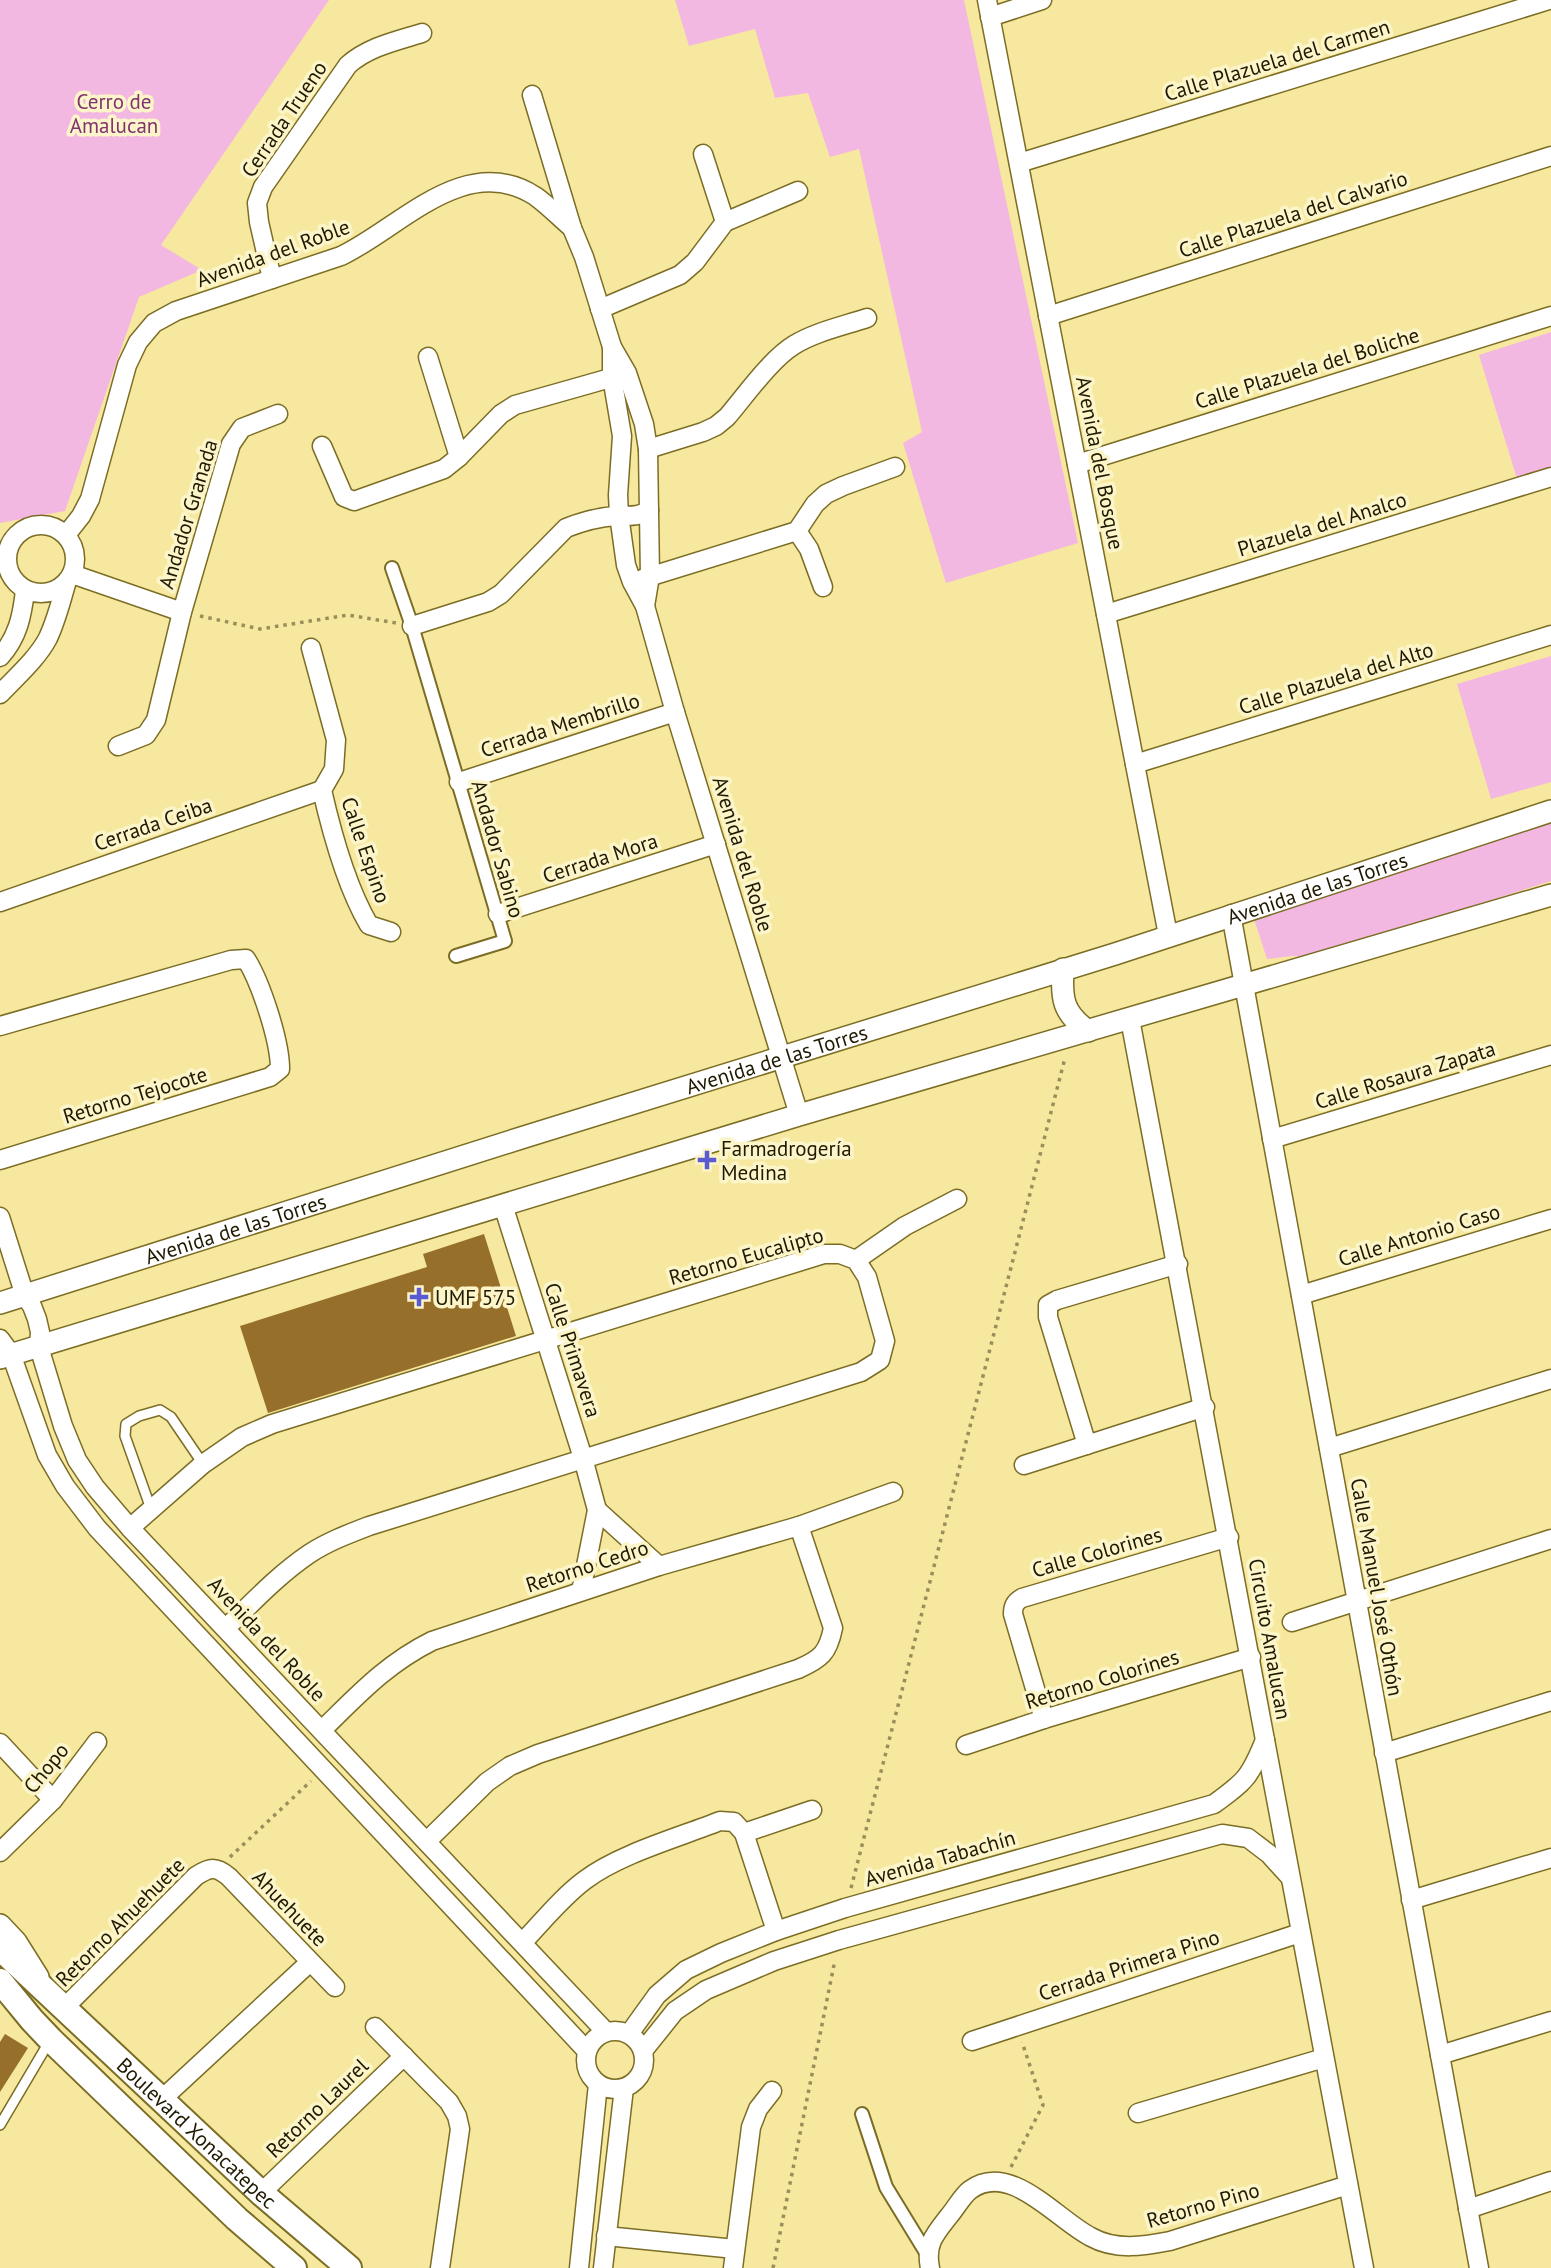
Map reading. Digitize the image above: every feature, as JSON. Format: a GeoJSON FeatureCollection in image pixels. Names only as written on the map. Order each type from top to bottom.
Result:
{"type":"FeatureCollection","features":[{"type":"Feature","properties":{"kind":"main road","name":"Boulevard Xonacatepec"},"geometry":{"type":"LineString","coordinates":[[4,1964],[56,2001],[261,2193],[349,2268]]}},
{"type":"Feature","properties":{"kind":"main road","name":"Boulevard Xonacatepec"},"geometry":{"type":"LineString","coordinates":[[4,1964],[32,2020],[51,2040],[237,2219],[294,2268]]}},
{"type":"Feature","properties":{"kind":"street"},"geometry":{"type":"LineString","coordinates":[[988,8],[1042,0]]}},
{"type":"Feature","properties":{"kind":"street","name":"Calle Plazuela del Carmen"},"geometry":{"type":"LineString","coordinates":[[1019,163],[1549,0]]}},
{"type":"Feature","properties":{"kind":"street","name":"Avenida del Bosque"},"geometry":{"type":"LineString","coordinates":[[988,8],[1168,935]]}},
{"type":"Feature","properties":{"kind":"street","name":"Cerrada Trueno"},"geometry":{"type":"LineString","coordinates":[[272,279],[257,203],[263,187],[348,65],[358,56],[375,48],[422,33]]}},
{"type":"Feature","properties":{"kind":"street"},"geometry":{"type":"LineString","coordinates":[[532,95],[572,228]]}},
{"type":"Feature","properties":{"kind":"street"},"geometry":{"type":"LineString","coordinates":[[703,154],[725,222]]}},
{"type":"Feature","properties":{"kind":"street","name":"Calle Plazuela del Calvario"},"geometry":{"type":"LineString","coordinates":[[1048,316],[1551,156]]}},
{"type":"Feature","properties":{"kind":"street","name":"Avenida del Roble"},"geometry":{"type":"LineString","coordinates":[[66,535],[90,499],[127,365],[138,342],[154,323],[176,311],[341,256],[362,246],[428,201],[460,187],[485,181],[510,185],[535,196],[572,228],[612,347],[620,375],[622,436],[618,495],[623,550],[632,582],[645,606],[799,1115]]}},
{"type":"Feature","properties":{"kind":"street"},"geometry":{"type":"LineString","coordinates":[[600,309],[680,275],[695,262],[725,222],[798,191]]}},
{"type":"Feature","properties":{"kind":"street","name":"Calle Plazuela del Boliche"},"geometry":{"type":"LineString","coordinates":[[1077,464],[1551,316]]}},
{"type":"Feature","properties":{"kind":"street"},"geometry":{"type":"LineString","coordinates":[[648,449],[716,426],[783,353],[810,337],[867,318]]}},
{"type":"Feature","properties":{"kind":"street"},"geometry":{"type":"LineString","coordinates":[[428,357],[459,457]]}},
{"type":"Feature","properties":{"kind":"street"},"geometry":{"type":"LineString","coordinates":[[322,446],[344,497],[354,501],[444,469],[501,414],[515,405],[620,375]]}},
{"type":"Feature","properties":{"kind":"street","name":"Avenida del Roble"},"geometry":{"type":"LineString","coordinates":[[620,375],[638,402],[648,449],[650,576],[645,606]]}},
{"type":"Feature","properties":{"kind":"street","name":"Andador Granada"},"geometry":{"type":"LineString","coordinates":[[118,746],[146,735],[152,728],[182,612],[231,444],[242,428],[278,414]]}},
{"type":"Feature","properties":{"kind":"street"},"geometry":{"type":"LineString","coordinates":[[632,582],[797,531],[815,504],[826,494],[895,467]]}},
{"type":"Feature","properties":{"kind":"street","name":"Plazuela del Analco"},"geometry":{"type":"LineString","coordinates":[[1106,614],[1551,477]]}},
{"type":"Feature","properties":{"kind":"street"},"geometry":{"type":"LineString","coordinates":[[412,626],[488,602],[501,594],[566,528],[619,515],[635,517],[649,502],[633,489],[618,495]]}},
{"type":"Feature","properties":{"kind":"street"},"geometry":{"type":"LineString","coordinates":[[0,694],[32,661],[46,641],[55,620],[69,579],[75,560],[72,545],[66,535],[54,527],[39,524],[25,528],[4,550],[6,566],[13,581],[26,591],[47,594],[69,579]]}},
{"type":"Feature","properties":{"kind":"street"},"geometry":{"type":"LineString","coordinates":[[797,531],[809,549],[823,587]]}},
{"type":"Feature","properties":{"kind":"street","name":"Andador Sabino"},"geometry":{"type":"LineString","coordinates":[[392,568],[412,626],[505,941],[456,956]]}},
{"type":"Feature","properties":{"kind":"street"},"geometry":{"type":"LineString","coordinates":[[69,579],[182,612]]}},
{"type":"Feature","properties":{"kind":"street"},"geometry":{"type":"LineString","coordinates":[[0,657],[18,630],[26,591]]}},
{"type":"Feature","properties":{"kind":"street","name":"Calle Plazuela del Alto"},"geometry":{"type":"LineString","coordinates":[[1135,764],[1551,635]]}},
{"type":"Feature","properties":{"kind":"street","name":"Calle Espino"},"geometry":{"type":"LineString","coordinates":[[311,648],[336,740],[334,769],[322,790],[327,814],[357,905],[369,925],[391,932]]}},
{"type":"Feature","properties":{"kind":"street","name":"Cerrada Membrillo"},"geometry":{"type":"LineString","coordinates":[[459,782],[675,712]]}},
{"type":"Feature","properties":{"kind":"street","name":"Cerrada Ceiba"},"geometry":{"type":"LineString","coordinates":[[0,902],[322,790]]}},
{"type":"Feature","properties":{"kind":"street","name":"Avenida de las Torres"},"geometry":{"type":"LineString","coordinates":[[0,1303],[1063,969],[1551,811]]}},
{"type":"Feature","properties":{"kind":"street","name":"Cerrada Mora"},"geometry":{"type":"LineString","coordinates":[[498,914],[716,845]]}},
{"type":"Feature","properties":{"kind":"street"},"geometry":{"type":"LineString","coordinates":[[587,2051],[97,1528],[65,1486],[47,1455],[4,1350],[39,1346],[799,1115],[1551,895]]}},
{"type":"Feature","properties":{"kind":"street","name":"Calle Manuel José Othón"},"geometry":{"type":"LineString","coordinates":[[1231,914],[1479,2268]]}},
{"type":"Feature","properties":{"kind":"street","name":"Retorno Tejocote"},"geometry":{"type":"LineString","coordinates":[[0,1026],[231,960],[246,959],[255,973],[280,1054],[280,1069],[270,1077],[0,1160]]}},
{"type":"Feature","properties":{"kind":"street"},"geometry":{"type":"LineString","coordinates":[[1063,969],[1062,990],[1065,1007],[1079,1033]]}},
{"type":"Feature","properties":{"kind":"street","name":"Circuito Amalucan"},"geometry":{"type":"LineString","coordinates":[[1130,1019],[1205,1407],[1300,1933],[1364,2268]]}},
{"type":"Feature","properties":{"kind":"street","name":"Calle Rosaura Zapata"},"geometry":{"type":"LineString","coordinates":[[1272,1139],[1551,1055]]}},
{"type":"Feature","properties":{"kind":"street"},"geometry":{"type":"LineString","coordinates":[[226,1628],[301,1561],[338,1538],[583,1458],[861,1372],[880,1360],[885,1340],[867,1277],[856,1260],[905,1226],[957,1199]]}},
{"type":"Feature","properties":{"kind":"street","name":"Calle Primavera"},"geometry":{"type":"LineString","coordinates":[[503,1205],[597,1510],[581,1591]]}},
{"type":"Feature","properties":{"kind":"street","name":"Avenida del Roble"},"geometry":{"type":"LineString","coordinates":[[0,1217],[25,1296],[37,1319],[39,1346],[63,1426],[77,1460],[95,1487],[130,1528],[606,2032]]}},
{"type":"Feature","properties":{"kind":"street","name":"Calle Antonio Caso"},"geometry":{"type":"LineString","coordinates":[[1301,1295],[1551,1219]]}},
{"type":"Feature","properties":{"kind":"street","name":"Retorno Eucalipto"},"geometry":{"type":"LineString","coordinates":[[130,1528],[203,1464],[242,1437],[272,1424],[824,1254],[840,1254],[856,1260]]}},
{"type":"Feature","properties":{"kind":"street"},"geometry":{"type":"LineString","coordinates":[[1087,1445],[1048,1317],[1048,1305],[1178,1264]]}},
{"type":"Feature","properties":{"kind":"street"},"geometry":{"type":"LineString","coordinates":[[1329,1448],[1551,1379]]}},
{"type":"Feature","properties":{"kind":"street"},"geometry":{"type":"LineString","coordinates":[[1024,1465],[1205,1407]]}},
{"type":"Feature","properties":{"kind":"street","name":"Retorno Cedro"},"geometry":{"type":"LineString","coordinates":[[321,1730],[376,1677],[405,1655],[432,1641],[659,1566],[799,1526],[893,1492]]}},
{"type":"Feature","properties":{"kind":"street"},"geometry":{"type":"LineString","coordinates":[[597,1510],[659,1566]]}},
{"type":"Feature","properties":{"kind":"street"},"geometry":{"type":"LineString","coordinates":[[427,1841],[487,1782],[510,1766],[538,1754],[798,1669],[817,1660],[830,1645],[833,1628],[799,1526]]}},
{"type":"Feature","properties":{"kind":"street","name":"Calle Colorines"},"geometry":{"type":"LineString","coordinates":[[1044,1719],[1013,1614],[1016,1602],[1229,1537]]}},
{"type":"Feature","properties":{"kind":"street"},"geometry":{"type":"LineString","coordinates":[[1292,1622],[1551,1538]]}},
{"type":"Feature","properties":{"kind":"street","name":"Retorno Colorines"},"geometry":{"type":"LineString","coordinates":[[966,1745],[1251,1657]]}},
{"type":"Feature","properties":{"kind":"street"},"geometry":{"type":"LineString","coordinates":[[1384,1753],[1551,1701]]}},
{"type":"Feature","properties":{"kind":"street","name":"Avenida Tabachín"},"geometry":{"type":"LineString","coordinates":[[629,2034],[657,1995],[686,1970],[776,1931],[845,1908],[1214,1804],[1242,1783],[1253,1769],[1265,1740]]}},
{"type":"Feature","properties":{"kind":"street","name":"Chopo"},"geometry":{"type":"LineString","coordinates":[[0,1852],[53,1800],[97,1742]]}},
{"type":"Feature","properties":{"kind":"street"},"geometry":{"type":"LineString","coordinates":[[0,1743],[53,1800]]}},
{"type":"Feature","properties":{"kind":"street"},"geometry":{"type":"LineString","coordinates":[[1214,1804],[1222,1834]]}},
{"type":"Feature","properties":{"kind":"street"},"geometry":{"type":"LineString","coordinates":[[744,1833],[811,1810]]}},
{"type":"Feature","properties":{"kind":"street"},"geometry":{"type":"LineString","coordinates":[[523,1942],[583,1881],[603,1868],[720,1821],[734,1822],[744,1833],[776,1931]]}},
{"type":"Feature","properties":{"kind":"street"},"geometry":{"type":"LineString","coordinates":[[643,2051],[675,2011],[706,1990],[774,1961],[839,1940],[1222,1834],[1248,1838],[1269,1854],[1290,1877]]}},
{"type":"Feature","properties":{"kind":"street"},"geometry":{"type":"LineString","coordinates":[[1411,1900],[1551,1858]]}},
{"type":"Feature","properties":{"kind":"street","name":"Ahuehuete"},"geometry":{"type":"LineString","coordinates":[[213,1868],[335,1987]]}},
{"type":"Feature","properties":{"kind":"street","name":"Retorno Ahuehuete"},"geometry":{"type":"LineString","coordinates":[[56,2001],[196,1875],[213,1868]]}},
{"type":"Feature","properties":{"kind":"street","name":"Boulevard Xonacatepec"},"geometry":{"type":"LineString","coordinates":[[0,1925],[16,1942],[56,2001]]}},
{"type":"Feature","properties":{"kind":"street","name":"Cerrada Primera Pino"},"geometry":{"type":"LineString","coordinates":[[972,2041],[1300,1933]]}},
{"type":"Feature","properties":{"kind":"street"},"geometry":{"type":"LineString","coordinates":[[161,2100],[310,1962]]}},
{"type":"Feature","properties":{"kind":"street","name":"Boulevard Xonacatepec"},"geometry":{"type":"LineString","coordinates":[[0,1998],[32,2020]]}},
{"type":"Feature","properties":{"kind":"street"},"geometry":{"type":"LineString","coordinates":[[1440,2055],[1551,2021]]}},
{"type":"Feature","properties":{"kind":"street"},"geometry":{"type":"LineString","coordinates":[[375,2026],[449,2102],[457,2116],[460,2129],[440,2268]]}},
{"type":"Feature","properties":{"kind":"street"},"geometry":{"type":"LineString","coordinates":[[606,2032],[629,2034],[643,2051],[643,2066],[637,2080],[624,2088],[610,2089],[598,2084],[590,2075],[586,2063],[587,2051],[594,2039],[606,2032]]}},
{"type":"Feature","properties":{"kind":"street","name":"Retorno Laurel"},"geometry":{"type":"LineString","coordinates":[[261,2193],[404,2056]]}},
{"type":"Feature","properties":{"kind":"street"},"geometry":{"type":"LineString","coordinates":[[1138,2113],[1324,2058]]}},
{"type":"Feature","properties":{"kind":"street"},"geometry":{"type":"LineString","coordinates":[[579,2268],[598,2084]]}},
{"type":"Feature","properties":{"kind":"street"},"geometry":{"type":"LineString","coordinates":[[603,2268],[624,2088]]}},
{"type":"Feature","properties":{"kind":"street"},"geometry":{"type":"LineString","coordinates":[[733,2268],[751,2127],[758,2109],[772,2091]]}},
{"type":"Feature","properties":{"kind":"street"},"geometry":{"type":"LineString","coordinates":[[862,2114],[886,2187],[929,2261]]}},
{"type":"Feature","properties":{"kind":"street"},"geometry":{"type":"LineString","coordinates":[[929,2261],[934,2235],[969,2191],[986,2182],[1004,2181]]}},
{"type":"Feature","properties":{"kind":"street","name":"Retorno Pino"},"geometry":{"type":"LineString","coordinates":[[1004,2181],[1018,2187],[1092,2238],[1116,2246],[1143,2247],[1348,2185]]}},
{"type":"Feature","properties":{"kind":"street"},"geometry":{"type":"LineString","coordinates":[[1468,2208],[1551,2181]]}},
{"type":"Feature","properties":{"kind":"street"},"geometry":{"type":"LineString","coordinates":[[606,2236],[735,2249]]}},
{"type":"Feature","properties":{"kind":"lane"},"geometry":{"type":"LineString","coordinates":[[151,1509],[125,1436],[126,1424],[139,1416],[160,1410],[171,1417],[203,1464]]}},
{"type":"Feature","properties":{"kind":"lane"},"geometry":{"type":"LineString","coordinates":[[0,2125],[51,2040]]}},
{"type":"Feature","properties":{"kind":"path"},"geometry":{"type":"LineString","coordinates":[[182,612],[260,629],[348,615],[412,626]]}},
{"type":"Feature","properties":{"kind":"path"},"geometry":{"type":"LineString","coordinates":[[845,1908],[1079,1033]]}},
{"type":"Feature","properties":{"kind":"path"},"geometry":{"type":"LineString","coordinates":[[213,1868],[324,1770]]}},
{"type":"Feature","properties":{"kind":"path"},"geometry":{"type":"LineString","coordinates":[[773,2268],[839,1940]]}},
{"type":"Feature","properties":{"kind":"path"},"geometry":{"type":"LineString","coordinates":[[1004,2181],[1043,2105],[1017,2026]]}},
{"type":"Feature","properties":{"kind":"green space","name":"Cerro de Amalucan"},"geometry":{"type":"Polygon","coordinates":[[[0,0],[329,0],[161,245],[202,270],[139,297],[65,511],[0,523],[0,0]]]}},
{"type":"Feature","properties":{"kind":"green space"},"geometry":{"type":"Polygon","coordinates":[[[675,0],[964,0],[1078,543],[946,583],[903,443],[922,432],[859,149],[830,157],[808,93],[775,98],[755,29],[689,46],[675,0]]]}},
{"type":"Feature","properties":{"kind":"green space"},"geometry":{"type":"Polygon","coordinates":[[[1551,332],[1551,468],[1517,479],[1479,355],[1551,332]]]}},
{"type":"Feature","properties":{"kind":"green space"},"geometry":{"type":"Polygon","coordinates":[[[1551,656],[1551,782],[1491,799],[1457,684],[1551,656]]]}},
{"type":"Feature","properties":{"kind":"green space"},"geometry":{"type":"Polygon","coordinates":[[[1551,820],[1551,881],[1313,957],[1267,959],[1254,919],[1551,820]]]}},
{"type":"Feature","properties":{"kind":"building","name":"UMF 575"},"geometry":{"type":"Polygon","coordinates":[[[484,1234],[516,1336],[268,1413],[240,1326],[427,1267],[423,1254],[484,1234]]]}},
{"type":"Feature","properties":{"kind":"building"},"geometry":{"type":"Polygon","coordinates":[[[5,2034],[28,2048],[0,2092],[0,2042],[5,2034]]]}},
{"type":"Feature","properties":{"kind":"place","name":"Farmadrogería Medina"},"geometry":{"type":"Point","coordinates":[707,1160]}},
{"type":"Feature","properties":{"kind":"place","name":"UMF 575"},"geometry":{"type":"Point","coordinates":[419,1297]}}]}
